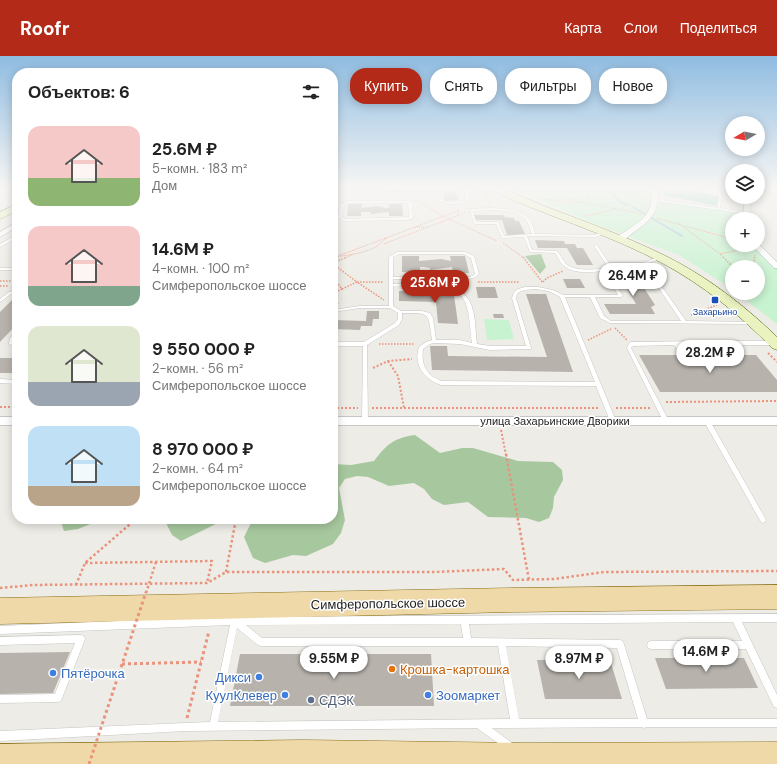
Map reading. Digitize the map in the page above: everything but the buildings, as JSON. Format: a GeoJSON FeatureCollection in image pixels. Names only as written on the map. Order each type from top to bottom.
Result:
{"type":"FeatureCollection","features":[{"type":"Feature","properties":{"kind":"main road","name":"Симферопольское шоссе"},"geometry":{"type":"LineString","coordinates":[[0,611],[511,600],[777,597]]}},
{"type":"Feature","properties":{"kind":"main road"},"geometry":{"type":"LineString","coordinates":[[0,759],[302,760],[777,757]]}},
{"type":"Feature","properties":{"kind":"street"},"geometry":{"type":"LineString","coordinates":[[574,221],[661,257],[715,290],[755,322],[776,344]]}},
{"type":"Feature","properties":{"kind":"street"},"geometry":{"type":"LineString","coordinates":[[620,239],[643,221]]}},
{"type":"Feature","properties":{"kind":"street"},"geometry":{"type":"LineString","coordinates":[[0,235],[12,227]]}},
{"type":"Feature","properties":{"kind":"street"},"geometry":{"type":"LineString","coordinates":[[763,252],[777,266]]}},
{"type":"Feature","properties":{"kind":"street"},"geometry":{"type":"LineString","coordinates":[[0,422],[12,421]]}},
{"type":"Feature","properties":{"kind":"street","name":"улица Захарьинские Дворики"},"geometry":{"type":"LineString","coordinates":[[338,421],[777,421]]}},
{"type":"Feature","properties":{"kind":"lane"},"geometry":{"type":"LineString","coordinates":[[474,221],[475,223],[497,223],[503,237],[526,237],[534,235],[596,236],[602,232]]}},
{"type":"Feature","properties":{"kind":"lane"},"geometry":{"type":"LineString","coordinates":[[527,221],[534,235]]}},
{"type":"Feature","properties":{"kind":"lane"},"geometry":{"type":"LineString","coordinates":[[526,237],[531,251],[556,252],[564,264],[569,268],[605,270]]}},
{"type":"Feature","properties":{"kind":"lane"},"geometry":{"type":"LineString","coordinates":[[0,246],[12,239]]}},
{"type":"Feature","properties":{"kind":"lane"},"geometry":{"type":"LineString","coordinates":[[596,246],[608,264]]}},
{"type":"Feature","properties":{"kind":"lane"},"geometry":{"type":"LineString","coordinates":[[391,278],[468,278],[474,277],[477,274],[473,257],[468,254],[394,254],[391,257],[391,278],[391,307]]}},
{"type":"Feature","properties":{"kind":"lane"},"geometry":{"type":"LineString","coordinates":[[608,264],[644,264],[661,257]]}},
{"type":"Feature","properties":{"kind":"lane"},"geometry":{"type":"LineString","coordinates":[[605,270],[608,264]]}},
{"type":"Feature","properties":{"kind":"lane"},"geometry":{"type":"LineString","coordinates":[[644,264],[683,321]]}},
{"type":"Feature","properties":{"kind":"lane"},"geometry":{"type":"LineString","coordinates":[[0,269],[12,269]]}},
{"type":"Feature","properties":{"kind":"lane"},"geometry":{"type":"LineString","coordinates":[[598,384],[441,383],[426,376],[423,369],[420,351],[424,344],[434,342],[460,342],[490,348],[529,348],[514,298],[515,293],[519,290],[532,288],[551,290],[560,294],[621,296],[605,270]]}},
{"type":"Feature","properties":{"kind":"lane"},"geometry":{"type":"LineString","coordinates":[[391,285],[443,285],[458,291],[468,302],[475,345]]}},
{"type":"Feature","properties":{"kind":"lane"},"geometry":{"type":"LineString","coordinates":[[0,301],[12,292]]}},
{"type":"Feature","properties":{"kind":"lane"},"geometry":{"type":"LineString","coordinates":[[560,294],[582,343],[613,421]]}},
{"type":"Feature","properties":{"kind":"lane"},"geometry":{"type":"LineString","coordinates":[[592,296],[602,318],[610,322],[755,322]]}},
{"type":"Feature","properties":{"kind":"lane"},"geometry":{"type":"LineString","coordinates":[[341,310],[360,307],[391,307],[400,312],[422,312],[428,314],[431,318],[434,342]]}},
{"type":"Feature","properties":{"kind":"lane"},"geometry":{"type":"LineString","coordinates":[[338,344],[365,344],[397,324],[400,319],[400,312]]}},
{"type":"Feature","properties":{"kind":"lane"},"geometry":{"type":"LineString","coordinates":[[365,344],[365,422]]}},
{"type":"Feature","properties":{"kind":"lane"},"geometry":{"type":"LineString","coordinates":[[666,421],[629,348],[631,344],[776,344]]}},
{"type":"Feature","properties":{"kind":"lane"},"geometry":{"type":"LineString","coordinates":[[676,344],[684,355]]}},
{"type":"Feature","properties":{"kind":"lane"},"geometry":{"type":"LineString","coordinates":[[706,344],[714,355]]}},
{"type":"Feature","properties":{"kind":"lane"},"geometry":{"type":"LineString","coordinates":[[0,381],[12,382]]}},
{"type":"Feature","properties":{"kind":"lane"},"geometry":{"type":"LineString","coordinates":[[708,421],[763,520]]}},
{"type":"Feature","properties":{"kind":"lane"},"geometry":{"type":"LineString","coordinates":[[0,630],[212,621],[465,621],[777,618]]}},
{"type":"Feature","properties":{"kind":"lane"},"geometry":{"type":"LineString","coordinates":[[736,619],[777,704]]}},
{"type":"Feature","properties":{"kind":"lane"},"geometry":{"type":"LineString","coordinates":[[235,621],[261,642],[501,642],[620,644],[644,724]]}},
{"type":"Feature","properties":{"kind":"lane"},"geometry":{"type":"LineString","coordinates":[[213,727],[235,621]]}},
{"type":"Feature","properties":{"kind":"lane"},"geometry":{"type":"LineString","coordinates":[[465,621],[468,642]]}},
{"type":"Feature","properties":{"kind":"lane"},"geometry":{"type":"LineString","coordinates":[[0,641],[81,639],[58,698],[0,699]]}},
{"type":"Feature","properties":{"kind":"lane"},"geometry":{"type":"LineString","coordinates":[[501,642],[514,723]]}},
{"type":"Feature","properties":{"kind":"lane"},"geometry":{"type":"LineString","coordinates":[[651,645],[749,645]]}},
{"type":"Feature","properties":{"kind":"lane"},"geometry":{"type":"LineString","coordinates":[[0,736],[185,727],[514,723],[777,723]]}},
{"type":"Feature","properties":{"kind":"lane"},"geometry":{"type":"LineString","coordinates":[[478,724],[525,758]]}},
{"type":"Feature","properties":{"kind":"path"},"geometry":{"type":"LineString","coordinates":[[338,256],[430,221]]}},
{"type":"Feature","properties":{"kind":"path"},"geometry":{"type":"LineString","coordinates":[[338,261],[444,221]]}},
{"type":"Feature","properties":{"kind":"path"},"geometry":{"type":"LineString","coordinates":[[453,221],[518,252],[531,265],[543,282],[560,294]]}},
{"type":"Feature","properties":{"kind":"path"},"geometry":{"type":"LineString","coordinates":[[669,221],[725,237]]}},
{"type":"Feature","properties":{"kind":"path"},"geometry":{"type":"LineString","coordinates":[[678,223],[726,260]]}},
{"type":"Feature","properties":{"kind":"path"},"geometry":{"type":"LineString","coordinates":[[415,227],[428,227]]}},
{"type":"Feature","properties":{"kind":"path"},"geometry":{"type":"LineString","coordinates":[[383,244],[388,237]]}},
{"type":"Feature","properties":{"kind":"path"},"geometry":{"type":"LineString","coordinates":[[720,254],[729,252]]}},
{"type":"Feature","properties":{"kind":"path"},"geometry":{"type":"LineString","coordinates":[[338,256],[356,254]]}},
{"type":"Feature","properties":{"kind":"path"},"geometry":{"type":"LineString","coordinates":[[338,268],[381,297],[391,307]]}},
{"type":"Feature","properties":{"kind":"path"},"geometry":{"type":"LineString","coordinates":[[532,288],[547,278],[569,268]]}},
{"type":"Feature","properties":{"kind":"path"},"geometry":{"type":"LineString","coordinates":[[0,281],[12,281]]}},
{"type":"Feature","properties":{"kind":"path"},"geometry":{"type":"LineString","coordinates":[[338,291],[357,282]]}},
{"type":"Feature","properties":{"kind":"path"},"geometry":{"type":"LineString","coordinates":[[338,284],[342,289]]}},
{"type":"Feature","properties":{"kind":"path"},"geometry":{"type":"LineString","coordinates":[[338,304],[341,310]]}},
{"type":"Feature","properties":{"kind":"path"},"geometry":{"type":"LineString","coordinates":[[683,321],[720,304]]}},
{"type":"Feature","properties":{"kind":"path"},"geometry":{"type":"LineString","coordinates":[[582,343],[614,327],[631,344]]}},
{"type":"Feature","properties":{"kind":"path"},"geometry":{"type":"LineString","coordinates":[[365,344],[424,344]]}},
{"type":"Feature","properties":{"kind":"path"},"geometry":{"type":"LineString","coordinates":[[365,373],[375,366],[388,361],[421,359]]}},
{"type":"Feature","properties":{"kind":"path"},"geometry":{"type":"LineString","coordinates":[[388,361],[398,376],[404,408]]}},
{"type":"Feature","properties":{"kind":"path"},"geometry":{"type":"LineString","coordinates":[[338,408],[660,408],[666,402],[777,401]]}},
{"type":"Feature","properties":{"kind":"path"},"geometry":{"type":"LineString","coordinates":[[0,407],[12,407]]}},
{"type":"Feature","properties":{"kind":"path"},"geometry":{"type":"LineString","coordinates":[[500,430],[529,580]]}},
{"type":"Feature","properties":{"kind":"path"},"geometry":{"type":"LineString","coordinates":[[76,585],[85,563],[130,524]]}},
{"type":"Feature","properties":{"kind":"path"},"geometry":{"type":"LineString","coordinates":[[226,572],[235,524]]}},
{"type":"Feature","properties":{"kind":"path"},"geometry":{"type":"LineString","coordinates":[[85,563],[212,561],[206,584]]}},
{"type":"Feature","properties":{"kind":"path"},"geometry":{"type":"LineString","coordinates":[[89,764],[156,562]]}},
{"type":"Feature","properties":{"kind":"path"},"geometry":{"type":"LineString","coordinates":[[0,588],[33,585],[206,584],[226,572],[434,572],[504,569],[513,580],[529,580],[604,572],[777,571]]}},
{"type":"Feature","properties":{"kind":"path"},"geometry":{"type":"LineString","coordinates":[[185,727],[212,621]]}},
{"type":"Feature","properties":{"kind":"path"},"geometry":{"type":"LineString","coordinates":[[122,664],[201,662]]}},
{"type":"Feature","properties":{"kind":"green space"},"geometry":{"type":"Polygon","coordinates":[[[588,221],[725,221],[725,252],[764,252],[777,266],[777,324],[746,300],[765,300],[765,260],[725,260],[725,285],[679,255],[588,221]]]}},
{"type":"Feature","properties":{"kind":"green space"},"geometry":{"type":"Polygon","coordinates":[[[541,254],[546,267],[540,274],[525,256],[541,254]]]}},
{"type":"Feature","properties":{"kind":"green space"},"geometry":{"type":"Polygon","coordinates":[[[484,319],[509,320],[514,339],[487,340],[484,319]]]}},
{"type":"Feature","properties":{"kind":"green space"},"geometry":{"type":"Polygon","coordinates":[[[415,435],[440,453],[462,448],[473,448],[518,461],[553,462],[562,470],[563,480],[554,497],[553,508],[549,518],[539,522],[526,518],[488,517],[468,502],[444,505],[432,499],[424,489],[414,483],[389,486],[368,477],[357,476],[345,479],[339,488],[345,520],[341,533],[333,544],[306,556],[293,555],[265,563],[253,558],[244,537],[250,524],[338,524],[338,464],[351,465],[374,461],[387,446],[402,438],[415,435]]]}},
{"type":"Feature","properties":{"kind":"green space"},"geometry":{"type":"Polygon","coordinates":[[[62,524],[90,524],[78,529],[64,531],[62,524]]]}},
{"type":"Feature","properties":{"kind":"green space"},"geometry":{"type":"Polygon","coordinates":[[[166,524],[216,524],[181,541],[172,535],[166,524]]]}},
{"type":"Feature","properties":{"kind":"waterway"},"geometry":{"type":"LineString","coordinates":[[657,221],[682,236]]}},
{"type":"Feature","properties":{"kind":"place","name":"Захарьино"},"geometry":{"type":"Point","coordinates":[715,300]}},
{"type":"Feature","properties":{"kind":"place","name":"Крошка-картошка"},"geometry":{"type":"Point","coordinates":[392,669]}},
{"type":"Feature","properties":{"kind":"place","name":"Пятёрочка"},"geometry":{"type":"Point","coordinates":[53,673]}},
{"type":"Feature","properties":{"kind":"place","name":"Дикси"},"geometry":{"type":"Point","coordinates":[259,677]}},
{"type":"Feature","properties":{"kind":"place","name":"КуулКлевер"},"geometry":{"type":"Point","coordinates":[285,695]}},
{"type":"Feature","properties":{"kind":"place","name":"Зоомаркет"},"geometry":{"type":"Point","coordinates":[428,695]}},
{"type":"Feature","properties":{"kind":"place","name":"СДЭК"},"geometry":{"type":"Point","coordinates":[311,700]}}]}
